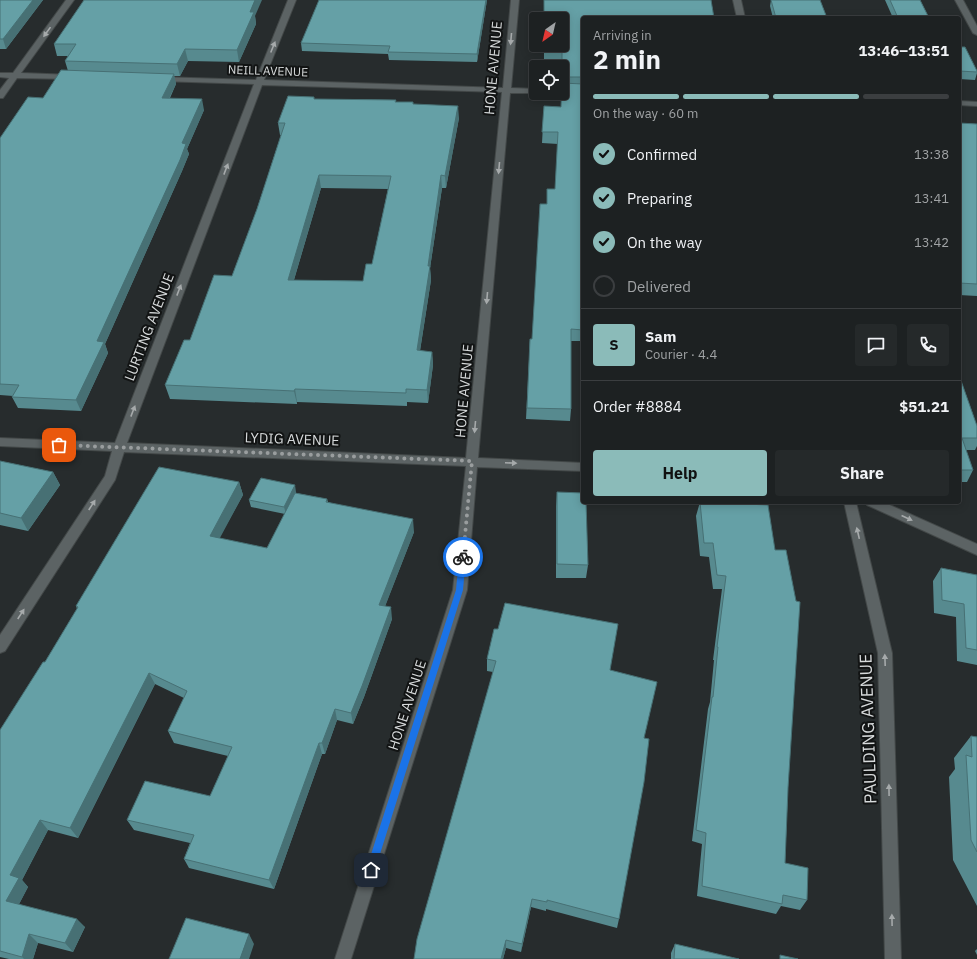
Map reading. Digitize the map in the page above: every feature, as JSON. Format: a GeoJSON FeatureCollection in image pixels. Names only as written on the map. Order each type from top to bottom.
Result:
{"type":"FeatureCollection","features":[{"type":"Feature","properties":{"kind":"street"},"geometry":{"type":"LineString","coordinates":[[0,96],[70,0]]}},
{"type":"Feature","properties":{"kind":"street","name":"LURTING AVENUE"},"geometry":{"type":"LineString","coordinates":[[0,647],[111,477],[119,448],[259,82],[292,0]]}},
{"type":"Feature","properties":{"kind":"street","name":"HONE AVENUE"},"geometry":{"type":"LineString","coordinates":[[343,959],[460,590],[515,0]]}},
{"type":"Feature","properties":{"kind":"street"},"geometry":{"type":"LineString","coordinates":[[737,0],[741,16]]}},
{"type":"Feature","properties":{"kind":"street"},"geometry":{"type":"LineString","coordinates":[[959,0],[977,33]]}},
{"type":"Feature","properties":{"kind":"street"},"geometry":{"type":"LineString","coordinates":[[0,75],[78,77]]}},
{"type":"Feature","properties":{"kind":"street","name":"NEILL AVENUE"},"geometry":{"type":"LineString","coordinates":[[149,79],[529,91]]}},
{"type":"Feature","properties":{"kind":"street"},"geometry":{"type":"LineString","coordinates":[[961,103],[977,104]]}},
{"type":"Feature","properties":{"kind":"street","name":"LYDIG AVENUE"},"geometry":{"type":"LineString","coordinates":[[0,442],[119,448],[472,461],[581,467]]}},
{"type":"Feature","properties":{"kind":"street","name":"PAULDING AVENUE"},"geometry":{"type":"LineString","coordinates":[[850,504],[885,654],[893,959]]}},
{"type":"Feature","properties":{"kind":"street"},"geometry":{"type":"LineString","coordinates":[[875,504],[977,550]]}},
{"type":"Feature","properties":{"kind":"building"},"geometry":{"type":"Polygon","coordinates":[[[0,0],[33,0],[3,39],[0,39],[0,0]]]}},
{"type":"Feature","properties":{"kind":"building"},"geometry":{"type":"Polygon","coordinates":[[[84,0],[255,0],[250,12],[254,12],[237,50],[185,49],[177,64],[65,61],[76,44],[54,44],[84,0]]]}},
{"type":"Feature","properties":{"kind":"building"},"geometry":{"type":"Polygon","coordinates":[[[319,0],[486,0],[477,54],[388,52],[390,46],[301,43],[319,0]]]}},
{"type":"Feature","properties":{"kind":"building"},"geometry":{"type":"Polygon","coordinates":[[[544,0],[711,0],[714,16],[581,16],[581,77],[569,77],[569,60],[562,60],[562,52],[569,52],[569,12],[544,12],[544,0]]]}},
{"type":"Feature","properties":{"kind":"building"},"geometry":{"type":"Polygon","coordinates":[[[771,0],[820,0],[826,16],[775,16],[771,0]]]}},
{"type":"Feature","properties":{"kind":"building"},"geometry":{"type":"Polygon","coordinates":[[[890,0],[920,0],[928,16],[897,16],[890,0]]]}},
{"type":"Feature","properties":{"kind":"building"},"geometry":{"type":"Polygon","coordinates":[[[961,47],[965,47],[977,72],[961,71],[961,47]]]}},
{"type":"Feature","properties":{"kind":"building"},"geometry":{"type":"Polygon","coordinates":[[[61,70],[174,74],[162,98],[202,99],[182,143],[186,144],[180,160],[97,341],[104,342],[76,400],[12,397],[19,385],[0,384],[0,138],[28,97],[43,98],[61,70]]]}},
{"type":"Feature","properties":{"kind":"building"},"geometry":{"type":"Polygon","coordinates":[[[569,83],[581,84],[581,330],[571,329],[571,409],[527,408],[530,339],[532,339],[540,204],[547,204],[547,189],[555,189],[558,132],[542,132],[544,106],[561,107],[561,100],[569,100],[569,83]]]}},
{"type":"Feature","properties":{"kind":"building"},"geometry":{"type":"Polygon","coordinates":[[[288,96],[314,97],[314,99],[396,100],[395,102],[413,102],[413,104],[458,106],[445,176],[441,175],[428,266],[430,266],[417,350],[432,352],[427,390],[406,389],[406,393],[295,389],[294,391],[165,385],[184,340],[190,340],[214,275],[232,276],[257,209],[285,123],[278,123],[288,96]],[[319,175],[288,280],[363,281],[366,264],[372,264],[391,176],[319,175]]]}},
{"type":"Feature","properties":{"kind":"building"},"geometry":{"type":"Polygon","coordinates":[[[961,123],[977,124],[977,284],[961,283],[961,123]]]}},
{"type":"Feature","properties":{"kind":"building"},"geometry":{"type":"Polygon","coordinates":[[[961,381],[977,426],[977,438],[962,438],[973,470],[961,470],[961,381]]]}},
{"type":"Feature","properties":{"kind":"building"},"geometry":{"type":"Polygon","coordinates":[[[0,461],[53,472],[21,518],[0,513],[0,461]]]}},
{"type":"Feature","properties":{"kind":"building"},"geometry":{"type":"Polygon","coordinates":[[[159,467],[239,482],[210,536],[267,548],[295,493],[327,499],[326,502],[413,519],[379,605],[391,607],[351,713],[335,709],[322,743],[319,743],[269,880],[184,859],[194,835],[127,820],[145,781],[210,796],[232,747],[168,731],[187,691],[149,673],[70,828],[40,820],[10,875],[19,878],[6,901],[77,919],[65,943],[29,934],[22,957],[0,951],[0,730],[43,662],[45,662],[78,607],[76,606],[159,467]]]}},
{"type":"Feature","properties":{"kind":"building"},"geometry":{"type":"Polygon","coordinates":[[[261,478],[295,485],[284,507],[249,500],[261,478]]]}},
{"type":"Feature","properties":{"kind":"building"},"geometry":{"type":"Polygon","coordinates":[[[557,492],[581,493],[581,504],[586,504],[588,565],[557,564],[557,492]]]}},
{"type":"Feature","properties":{"kind":"building"},"geometry":{"type":"Polygon","coordinates":[[[700,504],[768,505],[775,550],[786,550],[796,601],[800,602],[788,788],[785,863],[808,868],[807,900],[783,895],[782,904],[702,886],[706,833],[696,830],[713,697],[717,647],[726,576],[717,575],[713,543],[704,543],[700,504]]]}},
{"type":"Feature","properties":{"kind":"building"},"geometry":{"type":"Polygon","coordinates":[[[941,568],[977,575],[977,650],[966,648],[964,604],[942,600],[941,568]]]}},
{"type":"Feature","properties":{"kind":"building"},"geometry":{"type":"Polygon","coordinates":[[[505,603],[618,624],[610,670],[657,682],[644,738],[649,739],[644,782],[619,919],[547,900],[547,902],[532,899],[522,944],[506,940],[501,959],[414,959],[417,939],[496,661],[487,659],[494,629],[498,629],[505,603]]]}},
{"type":"Feature","properties":{"kind":"building"},"geometry":{"type":"Polygon","coordinates":[[[971,736],[977,737],[977,852],[971,840],[966,755],[972,757],[971,736]]]}},
{"type":"Feature","properties":{"kind":"building"},"geometry":{"type":"Polygon","coordinates":[[[186,918],[249,934],[240,959],[169,959],[186,918]]]}},
{"type":"Feature","properties":{"kind":"building"},"geometry":{"type":"Polygon","coordinates":[[[675,944],[739,959],[674,959],[675,944]]]}},
{"type":"Feature","properties":{"kind":"building"},"geometry":{"type":"Polygon","coordinates":[[[780,955],[798,959],[780,959],[780,955]]]}},
{"type":"Feature","properties":{"kind":"way so far"},"geometry":{"type":"LineString","coordinates":[[59,445],[472,461],[463,557]]}},
{"type":"Feature","properties":{"kind":"route"},"geometry":{"type":"LineString","coordinates":[[371,870],[460,590],[463,557]]}}]}
